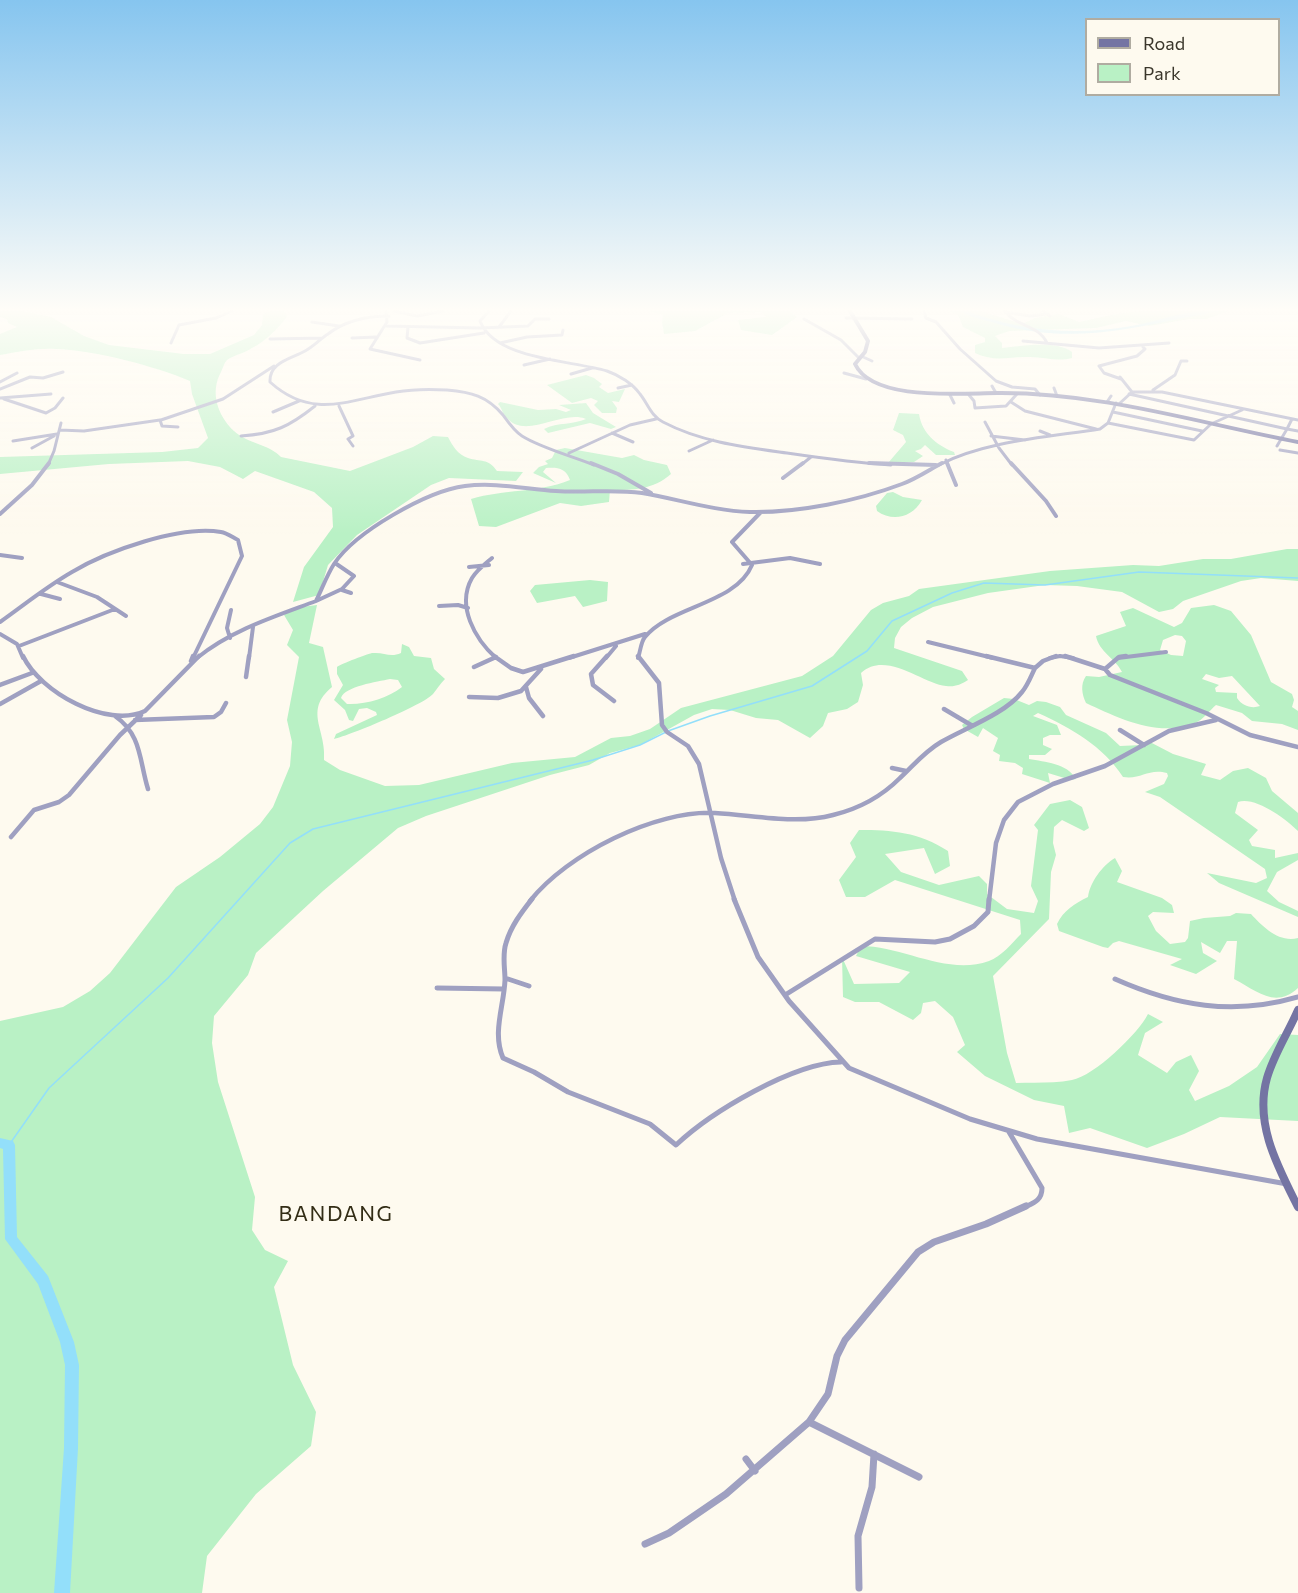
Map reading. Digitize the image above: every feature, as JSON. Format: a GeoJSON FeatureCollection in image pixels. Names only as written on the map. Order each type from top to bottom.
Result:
{"type":"FeatureCollection","features":[{"type":"Feature","properties":{"kind":"main road"},"geometry":{"type":"LineString","coordinates":[[890,385],[919,393],[1040,395],[1117,403],[1298,442]]}},
{"type":"Feature","properties":{"kind":"main road"},"geometry":{"type":"LineString","coordinates":[[1298,1010],[1269,1072],[1262,1105],[1276,1159],[1298,1207]]}},
{"type":"Feature","properties":{"kind":"street"},"geometry":{"type":"LineString","coordinates":[[13,441],[59,432],[84,431],[162,420],[224,399],[245,385]]}},
{"type":"Feature","properties":{"kind":"street"},"geometry":{"type":"LineString","coordinates":[[273,385],[299,401],[315,406],[339,406],[406,391],[442,391],[478,395],[493,404],[510,428],[522,436],[618,474],[656,496]]}},
{"type":"Feature","properties":{"kind":"street"},"geometry":{"type":"LineString","coordinates":[[618,388],[630,385]]}},
{"type":"Feature","properties":{"kind":"street"},"geometry":{"type":"LineString","coordinates":[[632,385],[656,419],[671,427],[713,441],[741,448],[881,466],[938,465]]}},
{"type":"Feature","properties":{"kind":"street"},"geometry":{"type":"LineString","coordinates":[[1008,385],[1035,389],[1040,395]]}},
{"type":"Feature","properties":{"kind":"street"},"geometry":{"type":"LineString","coordinates":[[1125,385],[1130,393],[1224,417],[1298,431]]}},
{"type":"Feature","properties":{"kind":"street"},"geometry":{"type":"LineString","coordinates":[[1153,390],[1160,385]]}},
{"type":"Feature","properties":{"kind":"street"},"geometry":{"type":"LineString","coordinates":[[992,386],[996,393]]}},
{"type":"Feature","properties":{"kind":"street"},"geometry":{"type":"LineString","coordinates":[[1054,388],[1057,396]]}},
{"type":"Feature","properties":{"kind":"street"},"geometry":{"type":"LineString","coordinates":[[316,601],[335,563],[361,538],[389,517],[436,494],[464,486],[490,485],[557,491],[624,492],[722,509],[761,512],[862,497],[913,482],[919,475],[958,455],[999,448],[1027,440],[1098,430],[1108,423],[1117,403],[1140,389],[1298,420]]}},
{"type":"Feature","properties":{"kind":"street"},"geometry":{"type":"LineString","coordinates":[[2,399],[51,394]]}},
{"type":"Feature","properties":{"kind":"street"},"geometry":{"type":"LineString","coordinates":[[969,394],[974,401],[975,408],[1004,407],[1017,394]]}},
{"type":"Feature","properties":{"kind":"street"},"geometry":{"type":"LineString","coordinates":[[950,395],[954,403]]}},
{"type":"Feature","properties":{"kind":"street"},"geometry":{"type":"LineString","coordinates":[[1107,402],[1111,396]]}},
{"type":"Feature","properties":{"kind":"street"},"geometry":{"type":"LineString","coordinates":[[2,399],[48,413],[56,408],[63,398]]}},
{"type":"Feature","properties":{"kind":"street"},"geometry":{"type":"LineString","coordinates":[[273,412],[299,401]]}},
{"type":"Feature","properties":{"kind":"street"},"geometry":{"type":"LineString","coordinates":[[1011,402],[1025,411],[1098,430]]}},
{"type":"Feature","properties":{"kind":"street"},"geometry":{"type":"LineString","coordinates":[[1149,410],[1152,404]]}},
{"type":"Feature","properties":{"kind":"street"},"geometry":{"type":"LineString","coordinates":[[241,436],[257,435],[291,425],[315,406]]}},
{"type":"Feature","properties":{"kind":"street"},"geometry":{"type":"LineString","coordinates":[[339,406],[353,436],[348,439],[353,446]]}},
{"type":"Feature","properties":{"kind":"street"},"geometry":{"type":"LineString","coordinates":[[1108,423],[1191,440],[1199,438],[1212,423],[1242,410]]}},
{"type":"Feature","properties":{"kind":"street"},"geometry":{"type":"LineString","coordinates":[[1113,412],[1202,432]]}},
{"type":"Feature","properties":{"kind":"street"},"geometry":{"type":"LineString","coordinates":[[569,453],[630,425],[656,419]]}},
{"type":"Feature","properties":{"kind":"street"},"geometry":{"type":"LineString","coordinates":[[1277,446],[1292,419]]}},
{"type":"Feature","properties":{"kind":"street"},"geometry":{"type":"LineString","coordinates":[[162,420],[162,426],[178,427]]}},
{"type":"Feature","properties":{"kind":"street"},"geometry":{"type":"LineString","coordinates":[[984,422],[999,448],[1046,501],[1056,516]]}},
{"type":"Feature","properties":{"kind":"street"},"geometry":{"type":"LineString","coordinates":[[0,514],[33,485],[48,467],[54,456],[60,423]]}},
{"type":"Feature","properties":{"kind":"street"},"geometry":{"type":"LineString","coordinates":[[1040,431],[1059,435]]}},
{"type":"Feature","properties":{"kind":"street"},"geometry":{"type":"LineString","coordinates":[[32,448],[59,432]]}},
{"type":"Feature","properties":{"kind":"street"},"geometry":{"type":"LineString","coordinates":[[612,433],[633,442]]}},
{"type":"Feature","properties":{"kind":"street"},"geometry":{"type":"LineString","coordinates":[[991,436],[1027,440]]}},
{"type":"Feature","properties":{"kind":"street"},"geometry":{"type":"LineString","coordinates":[[689,451],[713,441]]}},
{"type":"Feature","properties":{"kind":"street"},"geometry":{"type":"LineString","coordinates":[[1280,450],[1298,453]]}},
{"type":"Feature","properties":{"kind":"street"},"geometry":{"type":"LineString","coordinates":[[783,478],[811,457]]}},
{"type":"Feature","properties":{"kind":"street"},"geometry":{"type":"LineString","coordinates":[[946,460],[956,485]]}},
{"type":"Feature","properties":{"kind":"street"},"geometry":{"type":"LineString","coordinates":[[916,465],[919,475]]}},
{"type":"Feature","properties":{"kind":"street"},"geometry":{"type":"LineString","coordinates":[[761,512],[732,542],[750,561],[753,568],[744,578],[724,591],[666,621],[650,632],[643,638],[641,651],[636,657],[659,683],[662,725],[667,732],[688,746],[699,764],[720,858],[739,914],[758,957],[785,995],[842,1062],[861,1074],[920,1099],[1009,1132],[1073,1147],[1287,1184]]}},
{"type":"Feature","properties":{"kind":"street"},"geometry":{"type":"LineString","coordinates":[[0,621],[86,564],[172,536],[219,530],[232,536],[243,546],[242,556],[190,664]]}},
{"type":"Feature","properties":{"kind":"street"},"geometry":{"type":"LineString","coordinates":[[0,555],[22,558]]}},
{"type":"Feature","properties":{"kind":"street"},"geometry":{"type":"LineString","coordinates":[[492,558],[471,580],[468,608],[475,636],[496,657],[518,672],[618,644],[650,632]]}},
{"type":"Feature","properties":{"kind":"street"},"geometry":{"type":"LineString","coordinates":[[743,564],[750,561],[790,558],[820,564]]}},
{"type":"Feature","properties":{"kind":"street"},"geometry":{"type":"LineString","coordinates":[[10,837],[34,810],[59,802],[69,795],[129,726],[190,664],[230,638],[342,590],[354,576],[335,563]]}},
{"type":"Feature","properties":{"kind":"street"},"geometry":{"type":"LineString","coordinates":[[469,567],[481,568],[489,565]]}},
{"type":"Feature","properties":{"kind":"street"},"geometry":{"type":"LineString","coordinates":[[56,582],[92,595],[126,616]]}},
{"type":"Feature","properties":{"kind":"street"},"geometry":{"type":"LineString","coordinates":[[342,590],[351,593]]}},
{"type":"Feature","properties":{"kind":"street"},"geometry":{"type":"LineString","coordinates":[[41,594],[60,598]]}},
{"type":"Feature","properties":{"kind":"street"},"geometry":{"type":"LineString","coordinates":[[439,606],[458,605],[468,608]]}},
{"type":"Feature","properties":{"kind":"street"},"geometry":{"type":"LineString","coordinates":[[19,646],[115,609]]}},
{"type":"Feature","properties":{"kind":"street"},"geometry":{"type":"LineString","coordinates":[[230,638],[227,628],[231,610]]}},
{"type":"Feature","properties":{"kind":"street"},"geometry":{"type":"LineString","coordinates":[[246,677],[253,627]]}},
{"type":"Feature","properties":{"kind":"street"},"geometry":{"type":"LineString","coordinates":[[0,634],[19,646],[32,673],[41,681],[67,698],[114,716],[129,726],[135,735],[141,769],[148,789]]}},
{"type":"Feature","properties":{"kind":"street"},"geometry":{"type":"LineString","coordinates":[[928,642],[1035,669]]}},
{"type":"Feature","properties":{"kind":"street"},"geometry":{"type":"LineString","coordinates":[[614,701],[593,685],[591,674],[618,644]]}},
{"type":"Feature","properties":{"kind":"street"},"geometry":{"type":"LineString","coordinates":[[1105,669],[1119,657],[1166,652]]}},
{"type":"Feature","properties":{"kind":"street"},"geometry":{"type":"LineString","coordinates":[[842,1062],[824,1062],[798,1072],[695,1129],[676,1145],[650,1124],[568,1092],[534,1072],[503,1058],[497,1042],[505,978],[505,942],[513,924],[526,906],[562,871],[637,827],[681,815],[709,812],[806,818],[849,811],[885,790],[924,753],[1019,696],[1035,669],[1044,660],[1058,654],[1105,669],[1110,675],[1131,685],[1206,713],[1216,720],[1258,738],[1298,747]]}},
{"type":"Feature","properties":{"kind":"street"},"geometry":{"type":"LineString","coordinates":[[474,667],[496,657]]}},
{"type":"Feature","properties":{"kind":"street"},"geometry":{"type":"LineString","coordinates":[[469,697],[498,698],[521,692],[545,665]]}},
{"type":"Feature","properties":{"kind":"street"},"geometry":{"type":"LineString","coordinates":[[0,685],[32,673]]}},
{"type":"Feature","properties":{"kind":"street"},"geometry":{"type":"LineString","coordinates":[[0,704],[41,681]]}},
{"type":"Feature","properties":{"kind":"street"},"geometry":{"type":"LineString","coordinates":[[526,687],[529,698],[543,716]]}},
{"type":"Feature","properties":{"kind":"street"},"geometry":{"type":"LineString","coordinates":[[135,720],[214,717],[226,704]]}},
{"type":"Feature","properties":{"kind":"street"},"geometry":{"type":"LineString","coordinates":[[944,709],[971,725]]}},
{"type":"Feature","properties":{"kind":"street"},"geometry":{"type":"LineString","coordinates":[[114,716],[143,713]]}},
{"type":"Feature","properties":{"kind":"street"},"geometry":{"type":"LineString","coordinates":[[785,995],[875,939],[935,942],[950,939],[974,926],[988,912],[996,843],[1004,820],[1018,802],[1053,784],[1105,766],[1169,731],[1216,720]]}},
{"type":"Feature","properties":{"kind":"street"},"geometry":{"type":"LineString","coordinates":[[1120,730],[1144,745]]}},
{"type":"Feature","properties":{"kind":"street"},"geometry":{"type":"LineString","coordinates":[[892,768],[906,771]]}},
{"type":"Feature","properties":{"kind":"street"},"geometry":{"type":"LineString","coordinates":[[505,978],[529,986]]}},
{"type":"Feature","properties":{"kind":"street"},"geometry":{"type":"LineString","coordinates":[[1114,979],[1146,993],[1176,1002],[1203,1006],[1270,1005],[1298,997]]}},
{"type":"Feature","properties":{"kind":"street"},"geometry":{"type":"LineString","coordinates":[[437,988],[504,988]]}},
{"type":"Feature","properties":{"kind":"street"},"geometry":{"type":"LineString","coordinates":[[645,1544],[679,1527],[726,1494],[809,1422],[828,1394],[837,1356],[845,1340],[918,1252],[934,1242],[986,1224],[1037,1201],[1042,1195],[1042,1188],[1009,1132]]}},
{"type":"Feature","properties":{"kind":"street"},"geometry":{"type":"LineString","coordinates":[[809,1422],[848,1445],[874,1454],[919,1477]]}},
{"type":"Feature","properties":{"kind":"street"},"geometry":{"type":"LineString","coordinates":[[859,1588],[858,1536],[872,1487],[874,1454]]}},
{"type":"Feature","properties":{"kind":"street"},"geometry":{"type":"LineString","coordinates":[[746,1459],[755,1471]]}},
{"type":"Feature","properties":{"kind":"green space"},"geometry":{"type":"Polygon","coordinates":[[[191,385],[216,385],[217,403],[228,425],[246,439],[271,449],[281,457],[350,471],[413,447],[433,436],[448,437],[461,455],[487,462],[497,471],[523,472],[516,481],[449,478],[431,485],[357,535],[328,565],[319,595],[293,602],[304,567],[333,527],[332,508],[314,492],[255,471],[243,479],[220,467],[188,461],[109,464],[0,474],[0,457],[162,452],[198,448],[208,438],[191,385]]]}},
{"type":"Feature","properties":{"kind":"green space"},"geometry":{"type":"Polygon","coordinates":[[[547,385],[601,385],[599,387],[608,393],[625,389],[619,402],[612,401],[617,408],[616,413],[602,413],[594,405],[598,401],[591,398],[572,403],[547,385]]]}},
{"type":"Feature","properties":{"kind":"green space"},"geometry":{"type":"Polygon","coordinates":[[[500,402],[538,410],[556,409],[566,412],[571,410],[559,405],[586,403],[593,413],[616,427],[611,429],[590,423],[548,433],[544,429],[586,419],[566,418],[533,426],[523,426],[514,424],[506,417],[498,404],[500,402]]]}},
{"type":"Feature","properties":{"kind":"green space"},"geometry":{"type":"Polygon","coordinates":[[[899,413],[919,414],[923,427],[931,438],[954,452],[955,455],[936,455],[925,445],[915,451],[923,456],[914,462],[888,463],[906,442],[903,435],[893,430],[899,413]]]}},
{"type":"Feature","properties":{"kind":"green space"},"geometry":{"type":"Polygon","coordinates":[[[565,448],[622,458],[634,455],[644,460],[667,465],[671,474],[650,486],[610,490],[609,502],[581,506],[560,503],[496,527],[479,526],[471,499],[546,487],[570,480],[564,471],[557,468],[546,468],[543,472],[556,483],[533,473],[539,467],[548,464],[545,461],[552,458],[556,450],[565,448]]]}},
{"type":"Feature","properties":{"kind":"green space"},"geometry":{"type":"Polygon","coordinates":[[[893,492],[903,497],[922,500],[913,511],[901,516],[889,516],[877,511],[876,506],[887,493],[893,492]]]}},
{"type":"Feature","properties":{"kind":"green space"},"geometry":{"type":"Polygon","coordinates":[[[1298,549],[1298,581],[1261,578],[1241,581],[1183,601],[1173,609],[1159,612],[1122,592],[1077,586],[1045,585],[988,593],[933,607],[912,618],[901,627],[895,638],[894,648],[962,671],[968,680],[960,684],[949,686],[937,684],[893,666],[871,667],[861,673],[863,685],[858,702],[847,709],[828,713],[823,726],[810,738],[778,720],[756,718],[730,710],[712,709],[694,715],[640,745],[610,753],[589,765],[550,775],[426,816],[398,828],[323,891],[256,953],[248,975],[214,1016],[212,1043],[218,1082],[255,1197],[252,1230],[265,1250],[288,1261],[274,1287],[293,1365],[316,1412],[311,1446],[256,1494],[207,1556],[202,1593],[0,1593],[0,1021],[63,1007],[90,991],[110,973],[176,887],[220,857],[260,824],[273,807],[290,766],[292,742],[287,720],[299,657],[287,645],[293,630],[284,615],[294,608],[317,605],[309,643],[323,647],[332,687],[323,696],[318,713],[324,760],[340,770],[385,786],[419,785],[512,763],[575,757],[611,738],[630,736],[650,729],[681,708],[802,676],[833,656],[871,610],[883,603],[909,596],[919,589],[1050,571],[1133,565],[1159,566],[1203,559],[1231,559],[1298,549]]]}},
{"type":"Feature","properties":{"kind":"green space"},"geometry":{"type":"Polygon","coordinates":[[[590,580],[608,582],[607,601],[583,607],[575,596],[537,603],[530,591],[535,585],[590,580]]]}},
{"type":"Feature","properties":{"kind":"green space"},"geometry":{"type":"Polygon","coordinates":[[[1214,605],[1231,611],[1251,635],[1271,682],[1292,694],[1294,700],[1292,707],[1298,711],[1298,730],[1282,724],[1252,721],[1242,713],[1216,705],[1195,723],[1181,727],[1153,727],[1111,715],[1086,703],[1082,690],[1086,676],[1099,677],[1122,672],[1100,646],[1096,636],[1126,626],[1120,612],[1133,608],[1174,627],[1182,623],[1191,608],[1214,605]],[[1175,635],[1163,640],[1160,650],[1171,655],[1183,656],[1186,641],[1182,636],[1175,635]],[[1206,674],[1202,679],[1219,685],[1215,688],[1216,692],[1237,693],[1237,698],[1244,705],[1260,706],[1232,676],[1219,678],[1206,674]]]}},
{"type":"Feature","properties":{"kind":"green space"},"geometry":{"type":"Polygon","coordinates":[[[402,644],[409,647],[414,656],[431,658],[434,669],[445,679],[433,694],[416,705],[334,739],[336,734],[377,715],[376,712],[367,708],[359,709],[353,721],[349,720],[345,710],[334,700],[343,685],[337,674],[337,667],[370,653],[394,655],[401,653],[402,644]],[[390,679],[362,685],[349,690],[341,698],[347,704],[376,700],[402,687],[398,680],[390,679]]]}},
{"type":"Feature","properties":{"kind":"green space"},"geometry":{"type":"Polygon","coordinates":[[[1004,698],[1029,705],[1037,701],[1060,707],[1066,715],[1106,733],[1120,746],[1142,745],[1148,741],[1173,754],[1206,764],[1201,775],[1220,780],[1233,771],[1248,768],[1266,778],[1272,791],[1298,813],[1298,831],[1278,815],[1253,802],[1238,802],[1235,813],[1258,830],[1249,840],[1252,846],[1275,850],[1275,858],[1298,853],[1298,860],[1277,872],[1267,891],[1279,902],[1298,911],[1298,917],[1219,883],[1207,873],[1256,883],[1267,878],[1265,869],[1160,797],[1145,792],[1164,784],[1167,773],[1155,772],[1135,777],[1123,777],[1096,747],[1038,713],[1033,716],[1057,725],[1061,735],[1050,735],[1043,738],[1043,745],[1052,749],[1045,755],[1029,755],[1029,759],[1061,766],[1076,779],[1071,780],[1048,773],[1050,783],[1022,774],[1023,768],[1015,763],[999,761],[1000,755],[993,751],[998,738],[983,728],[978,737],[964,729],[962,725],[1004,698]]]}},
{"type":"Feature","properties":{"kind":"green space"},"geometry":{"type":"Polygon","coordinates":[[[1070,800],[1082,807],[1089,828],[1084,831],[1062,820],[1054,827],[1053,843],[1056,855],[1051,872],[1049,919],[993,976],[1007,1053],[1016,1083],[1058,1082],[1081,1077],[1103,1063],[1125,1043],[1148,1014],[1163,1022],[1145,1033],[1138,1055],[1167,1073],[1176,1062],[1191,1055],[1199,1071],[1189,1090],[1195,1101],[1229,1086],[1257,1067],[1280,1034],[1298,1035],[1298,1121],[1220,1117],[1147,1148],[1090,1128],[1069,1133],[1064,1106],[1034,1100],[985,1076],[957,1052],[965,1045],[953,1017],[935,1001],[923,1003],[921,1013],[913,1020],[879,1002],[855,1002],[843,997],[842,957],[854,984],[899,983],[910,972],[856,956],[861,946],[893,950],[941,963],[973,965],[998,956],[1021,934],[1020,920],[895,880],[865,897],[846,897],[839,880],[856,857],[850,843],[859,830],[905,833],[927,840],[948,851],[950,866],[935,874],[924,848],[885,854],[901,872],[939,885],[979,876],[987,884],[987,894],[1007,909],[1034,913],[1038,901],[1031,886],[1038,830],[1034,825],[1050,804],[1070,800]]]}},
{"type":"Feature","properties":{"kind":"green space"},"geometry":{"type":"Polygon","coordinates":[[[1115,858],[1122,871],[1117,882],[1162,898],[1172,905],[1174,913],[1153,912],[1148,916],[1156,931],[1170,944],[1185,942],[1188,938],[1190,921],[1230,916],[1236,913],[1251,914],[1266,929],[1278,936],[1298,938],[1298,988],[1290,994],[1274,998],[1258,993],[1234,979],[1237,941],[1227,941],[1220,953],[1201,942],[1203,953],[1217,961],[1196,974],[1170,965],[1182,959],[1119,941],[1108,948],[1103,947],[1059,931],[1057,924],[1066,911],[1088,897],[1097,875],[1115,858]]]}},
{"type":"Feature","properties":{"kind":"waterway"},"geometry":{"type":"LineString","coordinates":[[9,1145],[49,1088],[168,978],[290,843],[313,829],[593,760],[640,745],[668,731],[710,716],[812,686],[867,651],[892,621],[952,593],[984,583],[1045,585],[1139,572],[1298,578]]}},
{"type":"Feature","properties":{"kind":"waterway"},"geometry":{"type":"LineString","coordinates":[[0,1143],[9,1145],[11,1239],[43,1280],[67,1342],[72,1365],[71,1448],[62,1593]]}},
{"type":"Feature","properties":{"kind":"district","name":"BANDANG"},"geometry":{"type":"Point","coordinates":[336,1214]}}]}
